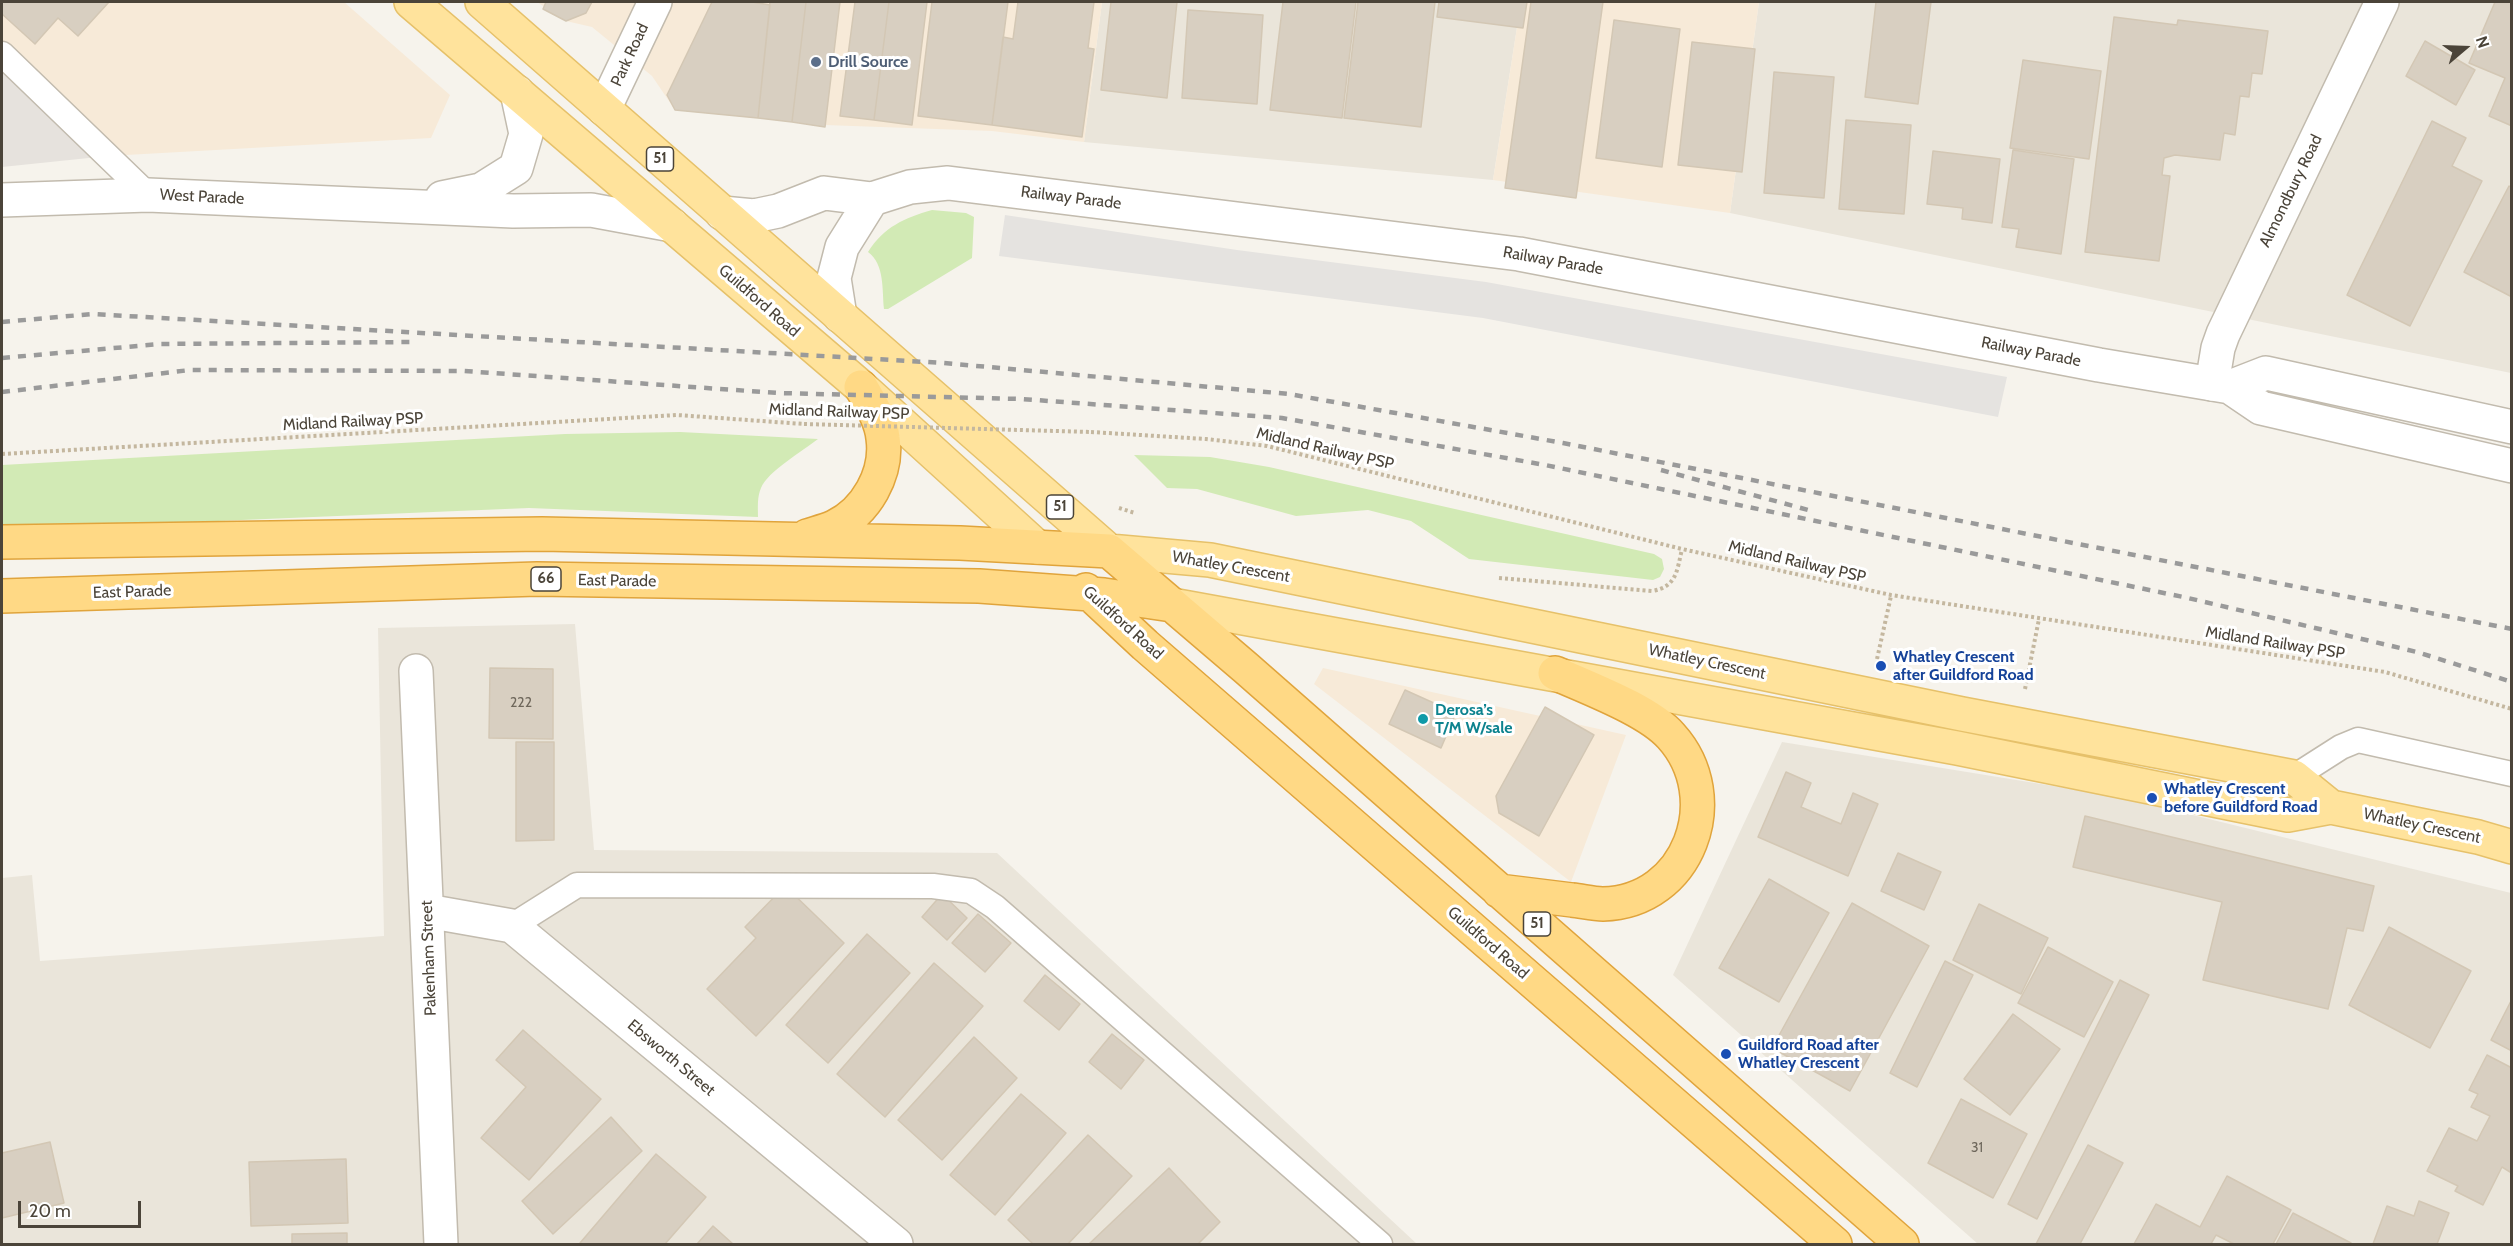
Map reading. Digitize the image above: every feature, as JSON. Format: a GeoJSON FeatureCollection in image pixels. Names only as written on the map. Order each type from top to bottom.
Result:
{"type":"FeatureCollection","features":[{"type":"Feature","properties":{"kind":"highway","name":"51"},"geometry":{"type":"LineString","coordinates":[[797,540],[835,526],[864,505],[880,475],[884,439],[876,412],[861,387]]}},
{"type":"Feature","properties":{"kind":"highway"},"geometry":{"type":"LineString","coordinates":[[2,542],[542,534],[960,543],[1037,547]]}},
{"type":"Feature","properties":{"kind":"highway","name":"Whatley Crescent"},"geometry":{"type":"LineString","coordinates":[[1037,547],[1109,551]]}},
{"type":"Feature","properties":{"kind":"highway","name":"Guildford Road"},"geometry":{"type":"LineString","coordinates":[[1037,547],[1145,645],[1835,1245]]}},
{"type":"Feature","properties":{"kind":"highway","name":"51"},"geometry":{"type":"LineString","coordinates":[[1109,551],[1902,1245]]}},
{"type":"Feature","properties":{"kind":"highway","name":"East Parade"},"geometry":{"type":"LineString","coordinates":[[2,596],[537,579],[979,586],[1125,598]]}},
{"type":"Feature","properties":{"kind":"highway","name":"Whatley Crescent"},"geometry":{"type":"LineString","coordinates":[[1125,598],[1172,605]]}},
{"type":"Feature","properties":{"kind":"highway"},"geometry":{"type":"LineString","coordinates":[[1499,891],[1604,904],[1635,898],[1664,881],[1671,873],[1685,856],[1697,826],[1698,793],[1689,761],[1671,735],[1644,716],[1555,673]]}},
{"type":"Feature","properties":{"kind":"main road","name":"Guildford Road"},"geometry":{"type":"LineString","coordinates":[[411,2],[861,387],[1037,547]]}},
{"type":"Feature","properties":{"kind":"main road","name":"51"},"geometry":{"type":"LineString","coordinates":[[482,2],[1109,551]]}},
{"type":"Feature","properties":{"kind":"main road","name":"Whatley Crescent"},"geometry":{"type":"LineString","coordinates":[[1109,551],[1210,560],[2018,725],[2294,777],[2331,807]]}},
{"type":"Feature","properties":{"kind":"main road","name":"Whatley Crescent"},"geometry":{"type":"LineString","coordinates":[[1172,605],[1555,673],[1956,748],[2288,815],[2331,807],[2478,837],[2511,847]]}},
{"type":"Feature","properties":{"kind":"street","name":"Park Road"},"geometry":{"type":"LineString","coordinates":[[604,109],[655,2]]}},
{"type":"Feature","properties":{"kind":"street","name":"Almondbury Road"},"geometry":{"type":"LineString","coordinates":[[2221,386],[2218,348],[2223,334],[2382,2]]}},
{"type":"Feature","properties":{"kind":"street","name":"West Parade"},"geometry":{"type":"LineString","coordinates":[[402,206],[481,190],[516,168],[526,134],[517,92]]}},
{"type":"Feature","properties":{"kind":"street","name":"Railway Parade"},"geometry":{"type":"LineString","coordinates":[[722,213],[754,216],[778,211],[824,193],[872,199],[910,187],[948,183],[1519,254],[2087,363],[2221,386],[2261,408],[2511,466]]}},
{"type":"Feature","properties":{"kind":"street","name":"West Parade"},"geometry":{"type":"LineString","coordinates":[[2,200],[148,195],[513,211],[591,210],[672,225]]}},
{"type":"Feature","properties":{"kind":"street"},"geometry":{"type":"LineString","coordinates":[[840,316],[834,278],[842,247],[872,199]]}},
{"type":"Feature","properties":{"kind":"street"},"geometry":{"type":"LineString","coordinates":[[2221,386],[2266,373],[2511,427]]}},
{"type":"Feature","properties":{"kind":"street","name":"Pakenham Street"},"geometry":{"type":"LineString","coordinates":[[416,671],[441,1245]]}},
{"type":"Feature","properties":{"kind":"street","name":"Ebsworth Street"},"geometry":{"type":"LineString","coordinates":[[428,911],[512,926],[896,1245]]}},
{"type":"Feature","properties":{"kind":"lane"},"geometry":{"type":"LineString","coordinates":[[2,54],[148,195]]}},
{"type":"Feature","properties":{"kind":"lane"},"geometry":{"type":"LineString","coordinates":[[2294,777],[2341,747],[2358,740],[2511,774]]}},
{"type":"Feature","properties":{"kind":"lane"},"geometry":{"type":"LineString","coordinates":[[512,926],[577,885],[933,886],[971,891],[994,907],[1380,1245]]}},
{"type":"Feature","properties":{"kind":"path","name":"Midland Railway PSP"},"geometry":{"type":"LineString","coordinates":[[2,454],[677,415],[804,424],[1091,432],[1206,439],[1267,446],[1682,549],[1891,596],[2385,672],[2511,709]]}},
{"type":"Feature","properties":{"kind":"path"},"geometry":{"type":"LineString","coordinates":[[1116,507],[1137,513]]}},
{"type":"Feature","properties":{"kind":"path"},"geometry":{"type":"LineString","coordinates":[[1490,577],[1658,590],[1664,589],[1675,579],[1682,549]]}},
{"type":"Feature","properties":{"kind":"path"},"geometry":{"type":"LineString","coordinates":[[1877,660],[1891,596]]}},
{"type":"Feature","properties":{"kind":"path"},"geometry":{"type":"LineString","coordinates":[[2018,725],[2038,619]]}},
{"type":"Feature","properties":{"kind":"shaded area"},"geometry":{"type":"Polygon","coordinates":[[[2,2],[344,2],[450,95],[431,138],[108,156],[2,54],[2,2]]]}},
{"type":"Feature","properties":{"kind":"shaded area"},"geometry":{"type":"Polygon","coordinates":[[[537,2],[1102,2],[1084,142],[992,131],[825,125],[675,110],[652,76],[592,27],[566,21],[537,2]]]}},
{"type":"Feature","properties":{"kind":"shaded area"},"geometry":{"type":"Polygon","coordinates":[[[1102,2],[1521,2],[1493,180],[1084,142],[1102,2]]]}},
{"type":"Feature","properties":{"kind":"shaded area"},"geometry":{"type":"Polygon","coordinates":[[[1521,2],[1759,2],[1730,213],[1493,180],[1521,2]]]}},
{"type":"Feature","properties":{"kind":"shaded area"},"geometry":{"type":"Polygon","coordinates":[[[1759,2],[2511,2],[2511,373],[1730,213],[1759,2]]]}},
{"type":"Feature","properties":{"kind":"shaded area"},"geometry":{"type":"Polygon","coordinates":[[[2,54],[108,156],[2,167],[2,54]]]}},
{"type":"Feature","properties":{"kind":"shaded area"},"geometry":{"type":"Polygon","coordinates":[[[1005,215],[1237,250],[1486,282],[2007,377],[1998,417],[1483,318],[999,256],[1005,215]]]}},
{"type":"Feature","properties":{"kind":"shaded area"},"geometry":{"type":"Polygon","coordinates":[[[575,624],[594,850],[997,853],[1417,1244],[2,1244],[2,878],[32,875],[40,961],[384,936],[378,628],[575,624]]]}},
{"type":"Feature","properties":{"kind":"shaded area"},"geometry":{"type":"Polygon","coordinates":[[[1323,668],[1626,735],[1571,882],[1314,684],[1323,668]]]}},
{"type":"Feature","properties":{"kind":"shaded area"},"geometry":{"type":"Polygon","coordinates":[[[1782,742],[2115,796],[2511,893],[2511,1244],[1978,1244],[1673,975],[1782,742]]]}},
{"type":"Feature","properties":{"kind":"green space"},"geometry":{"type":"Polygon","coordinates":[[[932,210],[966,213],[974,217],[972,258],[888,309],[884,309],[880,271],[868,252],[881,236],[895,225],[912,216],[932,210]]]}},
{"type":"Feature","properties":{"kind":"green space"},"geometry":{"type":"Polygon","coordinates":[[[680,432],[818,439],[778,468],[765,482],[759,495],[758,517],[529,508],[2,530],[2,465],[565,434],[680,432]]]}},
{"type":"Feature","properties":{"kind":"green space"},"geometry":{"type":"Polygon","coordinates":[[[1134,455],[1210,457],[1269,467],[1654,554],[1662,559],[1664,569],[1660,577],[1653,580],[1469,559],[1411,521],[1368,510],[1296,516],[1197,489],[1167,488],[1134,455]]]}},
{"type":"Feature","properties":{"kind":"building"},"geometry":{"type":"Polygon","coordinates":[[[2,2],[109,2],[78,36],[58,18],[35,44],[2,14],[2,2]]]}},
{"type":"Feature","properties":{"kind":"building"},"geometry":{"type":"Polygon","coordinates":[[[546,2],[592,2],[586,13],[566,21],[543,9],[546,2]]]}},
{"type":"Feature","properties":{"kind":"building"},"geometry":{"type":"Polygon","coordinates":[[[712,2],[752,2],[770,5],[758,118],[675,110],[667,95],[712,2]]]}},
{"type":"Feature","properties":{"kind":"building"},"geometry":{"type":"Polygon","coordinates":[[[770,2],[806,2],[792,122],[758,118],[770,2]]]}},
{"type":"Feature","properties":{"kind":"building","name":"Drill Source"},"geometry":{"type":"Polygon","coordinates":[[[806,2],[840,2],[825,127],[792,122],[806,2]]]}},
{"type":"Feature","properties":{"kind":"building"},"geometry":{"type":"Polygon","coordinates":[[[855,2],[889,2],[874,120],[840,116],[855,2]]]}},
{"type":"Feature","properties":{"kind":"building"},"geometry":{"type":"Polygon","coordinates":[[[889,2],[927,2],[912,125],[874,120],[889,2]]]}},
{"type":"Feature","properties":{"kind":"building"},"geometry":{"type":"Polygon","coordinates":[[[932,2],[1008,2],[992,125],[918,116],[932,2]]]}},
{"type":"Feature","properties":{"kind":"building"},"geometry":{"type":"Polygon","coordinates":[[[1018,2],[1094,2],[1088,48],[1094,49],[1082,137],[992,125],[1003,37],[1013,39],[1018,2]]]}},
{"type":"Feature","properties":{"kind":"building"},"geometry":{"type":"Polygon","coordinates":[[[1111,2],[1177,2],[1167,98],[1101,90],[1111,2]]]}},
{"type":"Feature","properties":{"kind":"building"},"geometry":{"type":"Polygon","coordinates":[[[1283,2],[1356,2],[1342,118],[1270,110],[1283,2]]]}},
{"type":"Feature","properties":{"kind":"building"},"geometry":{"type":"Polygon","coordinates":[[[1358,2],[1435,2],[1421,127],[1344,118],[1358,2]]]}},
{"type":"Feature","properties":{"kind":"building"},"geometry":{"type":"Polygon","coordinates":[[[1439,2],[1527,2],[1523,28],[1437,17],[1439,2]]]}},
{"type":"Feature","properties":{"kind":"building"},"geometry":{"type":"Polygon","coordinates":[[[1531,2],[1603,2],[1576,198],[1505,188],[1531,2]]]}},
{"type":"Feature","properties":{"kind":"building"},"geometry":{"type":"Polygon","coordinates":[[[1876,2],[1931,2],[1918,104],[1865,97],[1876,2]]]}},
{"type":"Feature","properties":{"kind":"building"},"geometry":{"type":"Polygon","coordinates":[[[2495,2],[2512,2],[2512,126],[2489,116],[2505,78],[2469,63],[2495,2]]]}},
{"type":"Feature","properties":{"kind":"building"},"geometry":{"type":"Polygon","coordinates":[[[1188,10],[1263,15],[1257,104],[1182,98],[1188,10]]]}},
{"type":"Feature","properties":{"kind":"building"},"geometry":{"type":"Polygon","coordinates":[[[2114,17],[2177,25],[2178,20],[2268,31],[2262,74],[2252,73],[2249,97],[2240,96],[2235,135],[2224,133],[2220,160],[2175,155],[2164,158],[2162,175],[2170,176],[2159,261],[2085,252],[2114,17]]]}},
{"type":"Feature","properties":{"kind":"building"},"geometry":{"type":"Polygon","coordinates":[[[1614,20],[1680,29],[1662,167],[1596,158],[1614,20]]]}},
{"type":"Feature","properties":{"kind":"building"},"geometry":{"type":"Polygon","coordinates":[[[2425,41],[2475,70],[2456,105],[2406,76],[2425,41]]]}},
{"type":"Feature","properties":{"kind":"building"},"geometry":{"type":"Polygon","coordinates":[[[1692,42],[1755,49],[1742,172],[1678,165],[1692,42]]]}},
{"type":"Feature","properties":{"kind":"building"},"geometry":{"type":"Polygon","coordinates":[[[2023,60],[2101,71],[2089,159],[2010,148],[2023,60]]]}},
{"type":"Feature","properties":{"kind":"building"},"geometry":{"type":"Polygon","coordinates":[[[1774,72],[1834,77],[1824,198],[1764,193],[1774,72]]]}},
{"type":"Feature","properties":{"kind":"building"},"geometry":{"type":"Polygon","coordinates":[[[1846,120],[1911,125],[1904,214],[1839,209],[1846,120]]]}},
{"type":"Feature","properties":{"kind":"building"},"geometry":{"type":"Polygon","coordinates":[[[2432,121],[2466,138],[2452,166],[2482,181],[2410,326],[2347,295],[2432,121]]]}},
{"type":"Feature","properties":{"kind":"building"},"geometry":{"type":"Polygon","coordinates":[[[2013,150],[2074,159],[2061,254],[2016,247],[2019,229],[2002,227],[2013,150]]]}},
{"type":"Feature","properties":{"kind":"building"},"geometry":{"type":"Polygon","coordinates":[[[1933,151],[2000,159],[1992,223],[1962,219],[1963,208],[1927,204],[1933,151]]]}},
{"type":"Feature","properties":{"kind":"building"},"geometry":{"type":"Polygon","coordinates":[[[2509,186],[2512,188],[2512,297],[2464,272],[2509,186]]]}},
{"type":"Feature","properties":{"kind":"building"},"geometry":{"type":"Polygon","coordinates":[[[490,668],[553,669],[553,739],[489,738],[490,668]]]}},
{"type":"Feature","properties":{"kind":"building","name":"Derosa’s T/M W/sale"},"geometry":{"type":"Polygon","coordinates":[[[1405,690],[1456,713],[1441,748],[1389,724],[1405,690]]]}},
{"type":"Feature","properties":{"kind":"building"},"geometry":{"type":"Polygon","coordinates":[[[1545,707],[1594,735],[1539,836],[1499,813],[1496,796],[1545,707]]]}},
{"type":"Feature","properties":{"kind":"building"},"geometry":{"type":"Polygon","coordinates":[[[516,742],[554,742],[554,840],[516,841],[516,742]]]}},
{"type":"Feature","properties":{"kind":"building"},"geometry":{"type":"Polygon","coordinates":[[[1786,772],[1811,783],[1801,807],[1841,824],[1853,793],[1878,804],[1848,876],[1758,837],[1786,772]]]}},
{"type":"Feature","properties":{"kind":"building"},"geometry":{"type":"Polygon","coordinates":[[[2085,816],[2374,886],[2363,931],[2347,928],[2328,1009],[2203,980],[2222,902],[2073,867],[2085,816]]]}},
{"type":"Feature","properties":{"kind":"building"},"geometry":{"type":"Polygon","coordinates":[[[1898,853],[1941,872],[1924,910],[1881,891],[1898,853]]]}},
{"type":"Feature","properties":{"kind":"building"},"geometry":{"type":"Polygon","coordinates":[[[1769,879],[1829,913],[1779,1002],[1719,968],[1769,879]]]}},
{"type":"Feature","properties":{"kind":"building"},"geometry":{"type":"Polygon","coordinates":[[[785,886],[844,943],[756,1036],[707,989],[756,938],[745,927],[785,886]]]}},
{"type":"Feature","properties":{"kind":"building"},"geometry":{"type":"Polygon","coordinates":[[[942,894],[967,918],[947,940],[922,917],[942,894]]]}},
{"type":"Feature","properties":{"kind":"building"},"geometry":{"type":"Polygon","coordinates":[[[1852,903],[1929,946],[1850,1091],[1772,1048],[1852,903]]]}},
{"type":"Feature","properties":{"kind":"building"},"geometry":{"type":"Polygon","coordinates":[[[1979,904],[2048,938],[2021,994],[1953,960],[1979,904]]]}},
{"type":"Feature","properties":{"kind":"building"},"geometry":{"type":"Polygon","coordinates":[[[978,914],[1011,943],[985,972],[952,943],[978,914]]]}},
{"type":"Feature","properties":{"kind":"building"},"geometry":{"type":"Polygon","coordinates":[[[2389,927],[2471,971],[2430,1048],[2349,1005],[2389,927]]]}},
{"type":"Feature","properties":{"kind":"building"},"geometry":{"type":"Polygon","coordinates":[[[867,934],[910,973],[828,1063],[786,1025],[867,934]]]}},
{"type":"Feature","properties":{"kind":"building"},"geometry":{"type":"Polygon","coordinates":[[[2048,947],[2113,982],[2084,1037],[2018,1003],[2048,947]]]}},
{"type":"Feature","properties":{"kind":"building"},"geometry":{"type":"Polygon","coordinates":[[[1945,961],[1973,975],[1917,1087],[1890,1073],[1945,961]]]}},
{"type":"Feature","properties":{"kind":"building"},"geometry":{"type":"Polygon","coordinates":[[[934,963],[983,1006],[885,1117],[837,1074],[934,963]]]}},
{"type":"Feature","properties":{"kind":"building"},"geometry":{"type":"Polygon","coordinates":[[[1045,975],[1080,1004],[1059,1030],[1024,1001],[1045,975]]]}},
{"type":"Feature","properties":{"kind":"building"},"geometry":{"type":"Polygon","coordinates":[[[2120,980],[2149,995],[2037,1219],[2008,1204],[2120,980]]]}},
{"type":"Feature","properties":{"kind":"building"},"geometry":{"type":"Polygon","coordinates":[[[2512,999],[2512,1051],[2491,1040],[2512,999]]]}},
{"type":"Feature","properties":{"kind":"building"},"geometry":{"type":"Polygon","coordinates":[[[2013,1014],[2060,1049],[2010,1115],[1964,1079],[2013,1014]]]}},
{"type":"Feature","properties":{"kind":"building"},"geometry":{"type":"Polygon","coordinates":[[[523,1030],[601,1099],[529,1180],[481,1138],[526,1087],[496,1060],[523,1030]]]}},
{"type":"Feature","properties":{"kind":"building"},"geometry":{"type":"Polygon","coordinates":[[[1112,1034],[1144,1060],[1121,1089],[1089,1062],[1112,1034]]]}},
{"type":"Feature","properties":{"kind":"building"},"geometry":{"type":"Polygon","coordinates":[[[974,1037],[1017,1078],[942,1160],[898,1120],[974,1037]]]}},
{"type":"Feature","properties":{"kind":"building"},"geometry":{"type":"Polygon","coordinates":[[[2487,1055],[2512,1068],[2512,1170],[2510,1172],[2502,1167],[2483,1205],[2455,1191],[2458,1186],[2427,1171],[2449,1128],[2477,1141],[2490,1116],[2471,1107],[2478,1094],[2469,1090],[2487,1055]]]}},
{"type":"Feature","properties":{"kind":"building"},"geometry":{"type":"Polygon","coordinates":[[[1021,1094],[1066,1133],[995,1215],[950,1175],[1021,1094]]]}},
{"type":"Feature","properties":{"kind":"building"},"geometry":{"type":"Polygon","coordinates":[[[1961,1099],[2027,1134],[1993,1198],[1928,1163],[1961,1099]]]}},
{"type":"Feature","properties":{"kind":"building"},"geometry":{"type":"Polygon","coordinates":[[[611,1117],[642,1151],[553,1234],[522,1201],[611,1117]]]}},
{"type":"Feature","properties":{"kind":"building"},"geometry":{"type":"Polygon","coordinates":[[[1088,1135],[1132,1176],[1068,1244],[1033,1244],[1008,1220],[1088,1135]]]}},
{"type":"Feature","properties":{"kind":"building"},"geometry":{"type":"Polygon","coordinates":[[[50,1142],[64,1203],[2,1218],[2,1153],[50,1142]]]}},
{"type":"Feature","properties":{"kind":"building"},"geometry":{"type":"Polygon","coordinates":[[[2088,1145],[2123,1163],[2080,1244],[2036,1244],[2088,1145]]]}},
{"type":"Feature","properties":{"kind":"building"},"geometry":{"type":"Polygon","coordinates":[[[656,1154],[706,1197],[665,1244],[580,1243],[656,1154]]]}},
{"type":"Feature","properties":{"kind":"building"},"geometry":{"type":"Polygon","coordinates":[[[346,1159],[348,1223],[251,1226],[249,1162],[346,1159]]]}},
{"type":"Feature","properties":{"kind":"building"},"geometry":{"type":"Polygon","coordinates":[[[1169,1168],[1220,1222],[1198,1244],[1089,1244],[1169,1168]]]}},
{"type":"Feature","properties":{"kind":"building"},"geometry":{"type":"Polygon","coordinates":[[[2227,1176],[2291,1210],[2273,1244],[2234,1244],[2216,1235],[2211,1244],[2134,1244],[2156,1204],[2200,1227],[2227,1176]]]}},
{"type":"Feature","properties":{"kind":"building"},"geometry":{"type":"Polygon","coordinates":[[[2419,1201],[2449,1213],[2437,1244],[2373,1244],[2387,1206],[2414,1216],[2419,1201]]]}},
{"type":"Feature","properties":{"kind":"building"},"geometry":{"type":"Polygon","coordinates":[[[2293,1213],[2351,1243],[2351,1244],[2276,1244],[2293,1213]]]}},
{"type":"Feature","properties":{"kind":"building"},"geometry":{"type":"Polygon","coordinates":[[[713,1226],[733,1244],[697,1244],[713,1226]]]}},
{"type":"Feature","properties":{"kind":"building"},"geometry":{"type":"Polygon","coordinates":[[[347,1233],[347,1244],[292,1244],[292,1234],[347,1233]]]}},
{"type":"Feature","properties":{"kind":"railway"},"geometry":{"type":"LineString","coordinates":[[2,322],[92,314],[944,363],[1289,394],[1563,443],[2512,629]]}},
{"type":"Feature","properties":{"kind":"railway"},"geometry":{"type":"LineString","coordinates":[[2,358],[160,344],[417,342]]}},
{"type":"Feature","properties":{"kind":"railway"},"geometry":{"type":"LineString","coordinates":[[2,392],[190,370],[464,371],[778,393],[1022,399],[1282,418],[1545,465],[2188,598],[2417,652],[2512,682]]}},
{"type":"Feature","properties":{"kind":"railway"},"geometry":{"type":"LineString","coordinates":[[1661,470],[1812,511]]}},
{"type":"Feature","properties":{"kind":"place","name":"Drill Source"},"geometry":{"type":"Point","coordinates":[816,62]}},
{"type":"Feature","properties":{"kind":"place","name":"Whatley Crescent after Guildford Road"},"geometry":{"type":"Point","coordinates":[1881,666]}},
{"type":"Feature","properties":{"kind":"place","name":"Derosa’s T/M W/sale"},"geometry":{"type":"Point","coordinates":[1423,719]}},
{"type":"Feature","properties":{"kind":"place","name":"Whatley Crescent before Guildford Road"},"geometry":{"type":"Point","coordinates":[2152,798]}},
{"type":"Feature","properties":{"kind":"place","name":"Guildford Road after Whatley Crescent"},"geometry":{"type":"Point","coordinates":[1726,1054]}}]}
